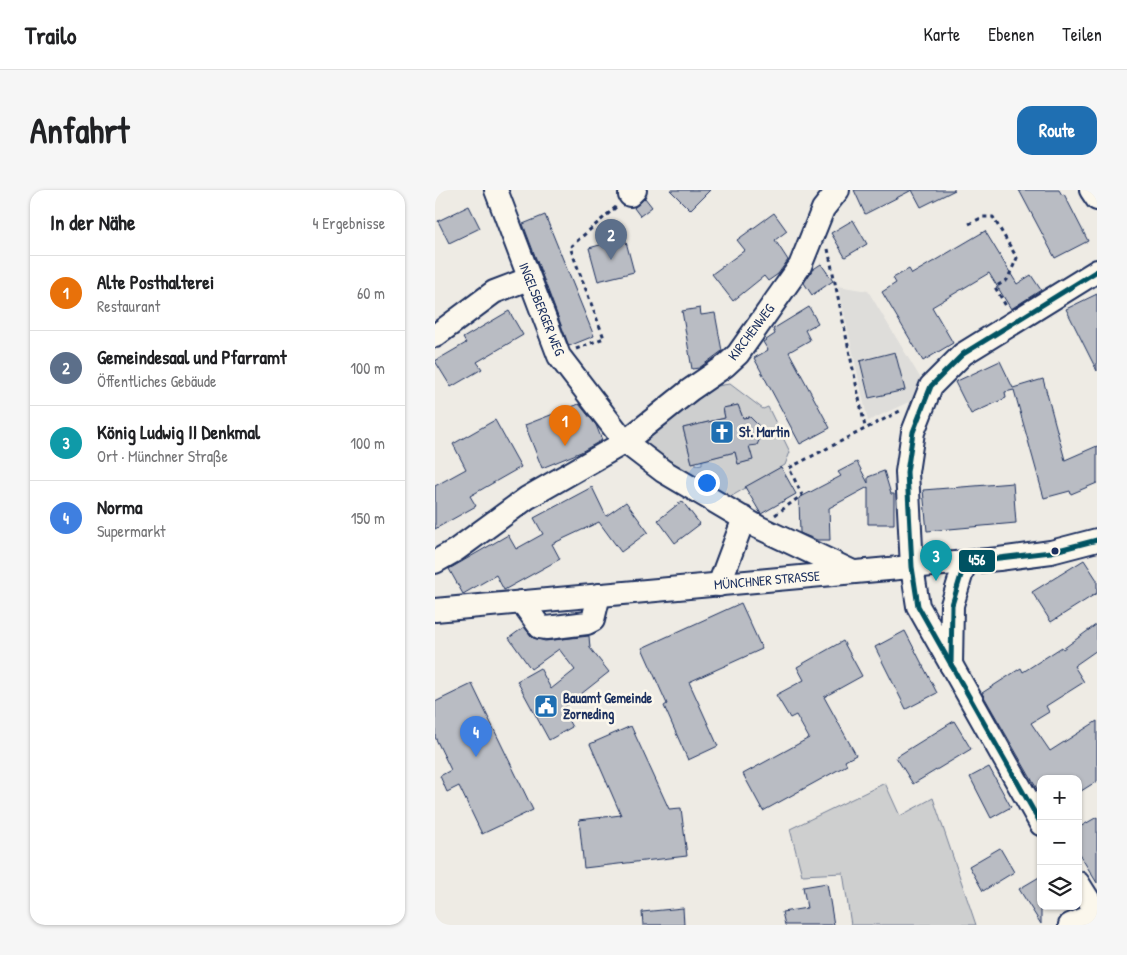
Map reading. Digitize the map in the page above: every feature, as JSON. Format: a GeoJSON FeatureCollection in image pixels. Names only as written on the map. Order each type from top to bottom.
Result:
{"type":"FeatureCollection","features":[{"type":"Feature","properties":{"kind":"street","name":"INGELSBERGER WEG"},"geometry":{"type":"LineString","coordinates":[[496,190],[559,356],[587,383],[625,442],[663,471],[744,518],[854,573]]}},
{"type":"Feature","properties":{"kind":"street","name":"KIRCHENWEG"},"geometry":{"type":"LineString","coordinates":[[435,562],[456,550],[527,498],[625,442],[738,354],[800,266],[823,209],[838,190]]}},
{"type":"Feature","properties":{"kind":"street"},"geometry":{"type":"LineString","coordinates":[[1091,190],[1097,200]]}},
{"type":"Feature","properties":{"kind":"street"},"geometry":{"type":"LineString","coordinates":[[1039,820],[918,606],[912,567],[907,472],[913,432],[931,386],[963,354],[1016,323],[1097,271]]}},
{"type":"Feature","properties":{"kind":"street"},"geometry":{"type":"LineString","coordinates":[[435,336],[494,292],[529,279]]}},
{"type":"Feature","properties":{"kind":"street"},"geometry":{"type":"LineString","coordinates":[[719,584],[744,518]]}},
{"type":"Feature","properties":{"kind":"street","name":"MÜNCHNER STRASSE"},"geometry":{"type":"LineString","coordinates":[[435,610],[965,562],[1051,552],[1097,540]]}},
{"type":"Feature","properties":{"kind":"street"},"geometry":{"type":"LineString","coordinates":[[951,665],[952,605],[965,562]]}},
{"type":"Feature","properties":{"kind":"street"},"geometry":{"type":"LineString","coordinates":[[1070,925],[1097,914],[1082,890]]}},
{"type":"Feature","properties":{"kind":"path"},"geometry":{"type":"LineString","coordinates":[[559,356],[604,338],[570,247],[633,192]]}},
{"type":"Feature","properties":{"kind":"path"},"geometry":{"type":"LineString","coordinates":[[969,224],[983,216],[993,217],[1017,258],[1007,280],[995,287],[1016,323]]}},
{"type":"Feature","properties":{"kind":"path"},"geometry":{"type":"LineString","coordinates":[[836,288],[865,427]]}},
{"type":"Feature","properties":{"kind":"path"},"geometry":{"type":"LineString","coordinates":[[780,511],[802,495],[789,468],[865,427],[924,401]]}},
{"type":"Feature","properties":{"kind":"shaded area"},"geometry":{"type":"Polygon","coordinates":[[[838,286],[868,291],[924,384],[915,399],[868,421],[838,286]]]}},
{"type":"Feature","properties":{"kind":"shaded area"},"geometry":{"type":"Polygon","coordinates":[[[730,384],[763,409],[768,407],[790,452],[785,465],[725,500],[643,444],[643,435],[683,403],[705,390],[730,384]],[[738,405],[723,408],[725,418],[683,428],[692,462],[696,462],[696,465],[702,464],[702,460],[735,452],[738,464],[752,460],[749,446],[757,444],[760,433],[756,423],[750,417],[743,418],[738,405]]]}},
{"type":"Feature","properties":{"kind":"shaded area"},"geometry":{"type":"Polygon","coordinates":[[[885,783],[900,816],[933,798],[976,925],[851,925],[843,873],[802,875],[790,829],[885,783]]]}},
{"type":"Feature","properties":{"kind":"building"},"geometry":{"type":"Polygon","coordinates":[[[670,190],[710,190],[690,210],[670,190]]]}},
{"type":"Feature","properties":{"kind":"building"},"geometry":{"type":"Polygon","coordinates":[[[854,190],[912,190],[865,214],[854,190]]]}},
{"type":"Feature","properties":{"kind":"building"},"geometry":{"type":"Polygon","coordinates":[[[912,190],[955,190],[921,207],[912,190]]]}},
{"type":"Feature","properties":{"kind":"building"},"geometry":{"type":"Polygon","coordinates":[[[1019,190],[1059,190],[1062,195],[1064,194],[1088,241],[1055,258],[1019,190]]]}},
{"type":"Feature","properties":{"kind":"building"},"geometry":{"type":"Polygon","coordinates":[[[645,198],[652,207],[640,216],[634,208],[645,198]]]}},
{"type":"Feature","properties":{"kind":"building"},"geometry":{"type":"Polygon","coordinates":[[[469,206],[480,228],[449,243],[438,221],[469,206]]]}},
{"type":"Feature","properties":{"kind":"building"},"geometry":{"type":"Polygon","coordinates":[[[774,213],[787,231],[775,240],[788,260],[778,274],[768,281],[764,276],[733,301],[712,274],[745,250],[737,240],[774,213]]]}},
{"type":"Feature","properties":{"kind":"building"},"geometry":{"type":"Polygon","coordinates":[[[545,215],[594,336],[569,346],[523,224],[545,215]]]}},
{"type":"Feature","properties":{"kind":"building"},"geometry":{"type":"Polygon","coordinates":[[[853,220],[867,244],[845,257],[831,233],[853,220]]]}},
{"type":"Feature","properties":{"kind":"building"},"geometry":{"type":"Polygon","coordinates":[[[985,231],[1017,284],[1031,275],[1041,290],[1011,309],[989,273],[932,307],[953,343],[923,361],[882,292],[896,283],[893,278],[909,269],[912,274],[985,231]]]}},
{"type":"Feature","properties":{"kind":"building"},"geometry":{"type":"Polygon","coordinates":[[[625,238],[634,272],[598,281],[589,248],[625,238]]]}},
{"type":"Feature","properties":{"kind":"building"},"geometry":{"type":"Polygon","coordinates":[[[821,264],[833,281],[812,295],[804,283],[812,270],[821,264]]]}},
{"type":"Feature","properties":{"kind":"building"},"geometry":{"type":"Polygon","coordinates":[[[1097,294],[1097,371],[1066,309],[1097,294]]]}},
{"type":"Feature","properties":{"kind":"building"},"geometry":{"type":"Polygon","coordinates":[[[809,307],[818,323],[805,330],[810,340],[789,352],[830,428],[800,444],[754,358],[768,350],[763,342],[775,334],[773,329],[809,307]]]}},
{"type":"Feature","properties":{"kind":"building"},"geometry":{"type":"Polygon","coordinates":[[[700,308],[701,315],[715,313],[722,351],[699,368],[692,369],[682,311],[700,308]]]}},
{"type":"Feature","properties":{"kind":"building"},"geometry":{"type":"Polygon","coordinates":[[[509,311],[523,335],[477,362],[482,369],[451,387],[435,361],[466,343],[463,338],[509,311]]]}},
{"type":"Feature","properties":{"kind":"building"},"geometry":{"type":"Polygon","coordinates":[[[895,352],[905,390],[869,398],[860,361],[895,352]]]}},
{"type":"Feature","properties":{"kind":"building"},"geometry":{"type":"Polygon","coordinates":[[[1000,361],[1013,388],[1043,379],[1065,460],[1097,446],[1097,483],[1071,494],[1070,491],[1044,498],[1014,390],[1005,392],[1006,398],[971,414],[955,382],[1000,361]]]}},
{"type":"Feature","properties":{"kind":"building"},"geometry":{"type":"Polygon","coordinates":[[[579,404],[596,425],[602,440],[581,452],[542,468],[525,425],[579,404]]]}},
{"type":"Feature","properties":{"kind":"building","name":"St. Martin"},"geometry":{"type":"Polygon","coordinates":[[[738,405],[743,418],[750,417],[758,425],[761,436],[757,445],[749,446],[753,460],[738,464],[735,452],[692,463],[683,428],[725,418],[723,408],[738,405]]]}},
{"type":"Feature","properties":{"kind":"building"},"geometry":{"type":"Polygon","coordinates":[[[495,420],[521,467],[470,496],[476,506],[435,529],[435,486],[466,469],[453,444],[495,420]]]}},
{"type":"Feature","properties":{"kind":"building"},"geometry":{"type":"Polygon","coordinates":[[[857,462],[868,483],[868,477],[884,471],[891,494],[894,494],[894,524],[868,524],[868,487],[829,508],[830,540],[817,540],[800,533],[799,498],[841,476],[838,472],[857,462]]]}},
{"type":"Feature","properties":{"kind":"building"},"geometry":{"type":"Polygon","coordinates":[[[781,467],[796,494],[761,514],[745,487],[781,467]]]}},
{"type":"Feature","properties":{"kind":"building"},"geometry":{"type":"Polygon","coordinates":[[[1013,483],[1016,523],[927,531],[923,490],[1013,483]]]}},
{"type":"Feature","properties":{"kind":"building"},"geometry":{"type":"Polygon","coordinates":[[[592,487],[606,516],[626,502],[648,532],[621,552],[599,522],[552,544],[560,559],[504,590],[496,575],[463,594],[449,569],[508,535],[516,549],[543,534],[534,518],[592,487]]]}},
{"type":"Feature","properties":{"kind":"building"},"geometry":{"type":"Polygon","coordinates":[[[682,501],[700,524],[675,543],[658,520],[682,501]]]}},
{"type":"Feature","properties":{"kind":"building"},"geometry":{"type":"Polygon","coordinates":[[[1084,560],[1097,580],[1097,593],[1051,622],[1032,592],[1084,560]]]}},
{"type":"Feature","properties":{"kind":"building"},"geometry":{"type":"Polygon","coordinates":[[[741,603],[762,649],[689,682],[718,746],[688,760],[664,706],[667,704],[642,648],[741,603]]]}},
{"type":"Feature","properties":{"kind":"building"},"geometry":{"type":"Polygon","coordinates":[[[1097,624],[1097,650],[1074,666],[1084,682],[1046,706],[1049,712],[1031,723],[1050,751],[1097,721],[1097,781],[1082,790],[1082,775],[1037,775],[1037,789],[982,693],[1021,668],[1023,672],[1062,647],[1063,649],[1097,624]]]}},
{"type":"Feature","properties":{"kind":"building"},"geometry":{"type":"Polygon","coordinates":[[[524,627],[533,638],[545,641],[589,636],[590,648],[609,672],[562,709],[572,727],[549,740],[517,681],[540,668],[551,689],[575,670],[559,649],[531,669],[509,638],[524,627]]]}},
{"type":"Feature","properties":{"kind":"building"},"geometry":{"type":"Polygon","coordinates":[[[905,631],[937,693],[906,709],[875,647],[905,631]]]}},
{"type":"Feature","properties":{"kind":"building"},"geometry":{"type":"Polygon","coordinates":[[[843,641],[862,676],[824,697],[856,755],[845,761],[847,765],[763,811],[743,774],[809,738],[796,715],[790,718],[776,695],[804,680],[797,667],[843,641]]]}},
{"type":"Feature","properties":{"kind":"building"},"geometry":{"type":"Polygon","coordinates":[[[472,684],[533,810],[482,834],[459,786],[447,792],[440,776],[451,770],[435,737],[435,702],[472,684]]]}},
{"type":"Feature","properties":{"kind":"building"},"geometry":{"type":"Polygon","coordinates":[[[954,721],[971,749],[913,784],[896,757],[954,721]]]}},
{"type":"Feature","properties":{"kind":"building"},"geometry":{"type":"Polygon","coordinates":[[[631,726],[669,809],[681,808],[687,856],[584,868],[579,820],[621,815],[590,744],[631,726]]]}},
{"type":"Feature","properties":{"kind":"building"},"geometry":{"type":"Polygon","coordinates":[[[989,767],[1011,807],[991,818],[970,777],[989,767]]]}},
{"type":"Feature","properties":{"kind":"building"},"geometry":{"type":"Polygon","coordinates":[[[1097,817],[1097,883],[1082,859],[1082,826],[1097,817]]]}},
{"type":"Feature","properties":{"kind":"building"},"geometry":{"type":"Polygon","coordinates":[[[1000,848],[1014,872],[983,891],[969,866],[1000,848]]]}},
{"type":"Feature","properties":{"kind":"building"},"geometry":{"type":"Polygon","coordinates":[[[1037,878],[1037,910],[1041,910],[1041,924],[1019,889],[1037,878]]]}},
{"type":"Feature","properties":{"kind":"building"},"geometry":{"type":"Polygon","coordinates":[[[827,883],[834,925],[785,925],[782,912],[807,908],[803,887],[827,883]]]}},
{"type":"Feature","properties":{"kind":"building"},"geometry":{"type":"Polygon","coordinates":[[[683,908],[684,925],[643,925],[642,912],[683,908]]]}},
{"type":"Feature","properties":{"kind":"transit line","name":"456"},"geometry":{"type":"LineString","coordinates":[[1039,820],[918,606],[912,567],[907,472],[913,432],[931,386],[963,354],[1097,271]]}},
{"type":"Feature","properties":{"kind":"transit line","name":"456"},"geometry":{"type":"LineString","coordinates":[[954,669],[951,665],[952,605],[965,562],[1051,552],[1097,540]]}},
{"type":"Feature","properties":{"kind":"place","name":"Gemeindesaal und Pfarramt"},"geometry":{"type":"Point","coordinates":[611,260]}},
{"type":"Feature","properties":{"kind":"place","name":"St. Martin"},"geometry":{"type":"Point","coordinates":[722,432]}},
{"type":"Feature","properties":{"kind":"place","name":"Alte Posthalterei"},"geometry":{"type":"Point","coordinates":[565,446]}},
{"type":"Feature","properties":{"kind":"place","name":"König Ludwig II Denkmal"},"geometry":{"type":"Point","coordinates":[936,581]}},
{"type":"Feature","properties":{"kind":"place","name":"Bauamt Gemeinde Zorneding"},"geometry":{"type":"Point","coordinates":[546,706]}},
{"type":"Feature","properties":{"kind":"place","name":"Norma"},"geometry":{"type":"Point","coordinates":[476,757]}}]}
